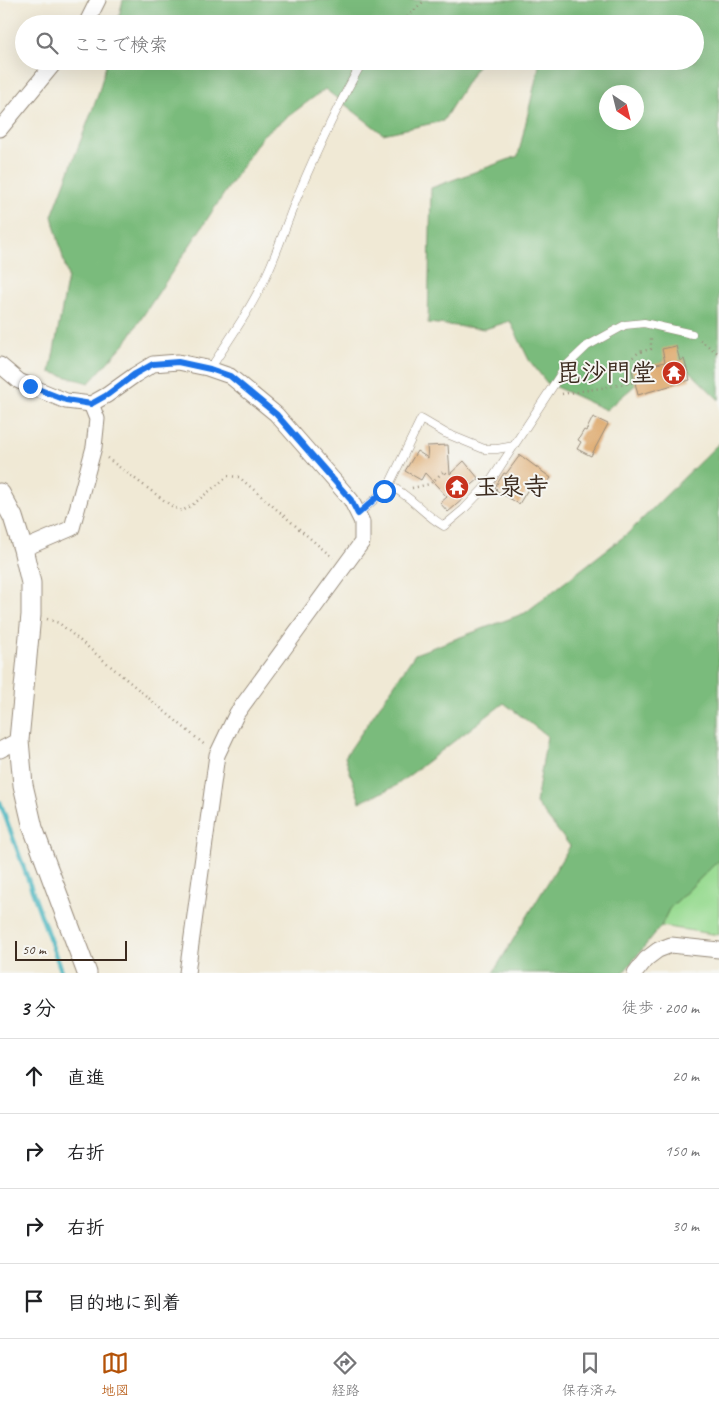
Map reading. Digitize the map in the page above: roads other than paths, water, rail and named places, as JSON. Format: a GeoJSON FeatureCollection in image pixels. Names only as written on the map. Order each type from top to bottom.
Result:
{"type":"FeatureCollection","features":[{"type":"Feature","properties":{"kind":"street"},"geometry":{"type":"LineString","coordinates":[[90,15],[98,0]]}},
{"type":"Feature","properties":{"kind":"street"},"geometry":{"type":"LineString","coordinates":[[0,128],[48,70]]}},
{"type":"Feature","properties":{"kind":"street"},"geometry":{"type":"LineString","coordinates":[[0,365],[19,381],[30,386],[66,400],[91,404],[153,364],[178,362],[210,369],[230,376],[276,414],[351,500],[362,522],[362,542],[237,712],[217,755],[186,973]]}},
{"type":"Feature","properties":{"kind":"street"},"geometry":{"type":"LineString","coordinates":[[23,548],[72,528],[94,448],[97,419],[91,404]]}},
{"type":"Feature","properties":{"kind":"street"},"geometry":{"type":"LineString","coordinates":[[0,492],[13,517],[23,548],[30,583],[31,615],[18,740],[23,785],[33,828],[87,973]]}},
{"type":"Feature","properties":{"kind":"street"},"geometry":{"type":"LineString","coordinates":[[0,750],[18,740]]}},
{"type":"Feature","properties":{"kind":"street"},"geometry":{"type":"LineString","coordinates":[[635,973],[646,959],[658,950],[671,945],[719,950]]}},
{"type":"Feature","properties":{"kind":"lane"},"geometry":{"type":"LineString","coordinates":[[210,369],[248,310],[267,275],[298,195],[325,134],[358,70]]}},
{"type":"Feature","properties":{"kind":"lane"},"geometry":{"type":"LineString","coordinates":[[389,485],[401,491],[410,501],[444,526],[463,510],[490,482],[566,366],[588,346],[625,325],[644,323],[692,334]]}},
{"type":"Feature","properties":{"kind":"lane"},"geometry":{"type":"LineString","coordinates":[[358,514],[389,485],[421,419],[445,433],[484,449],[514,446]]}},
{"type":"Feature","properties":{"kind":"waterway"},"geometry":{"type":"LineString","coordinates":[[0,802],[62,973]]}},
{"type":"Feature","properties":{"kind":"place","name":"毘沙門堂"},"geometry":{"type":"Point","coordinates":[674,373]}},
{"type":"Feature","properties":{"kind":"place","name":"玉泉寺"},"geometry":{"type":"Point","coordinates":[457,487]}}]}
